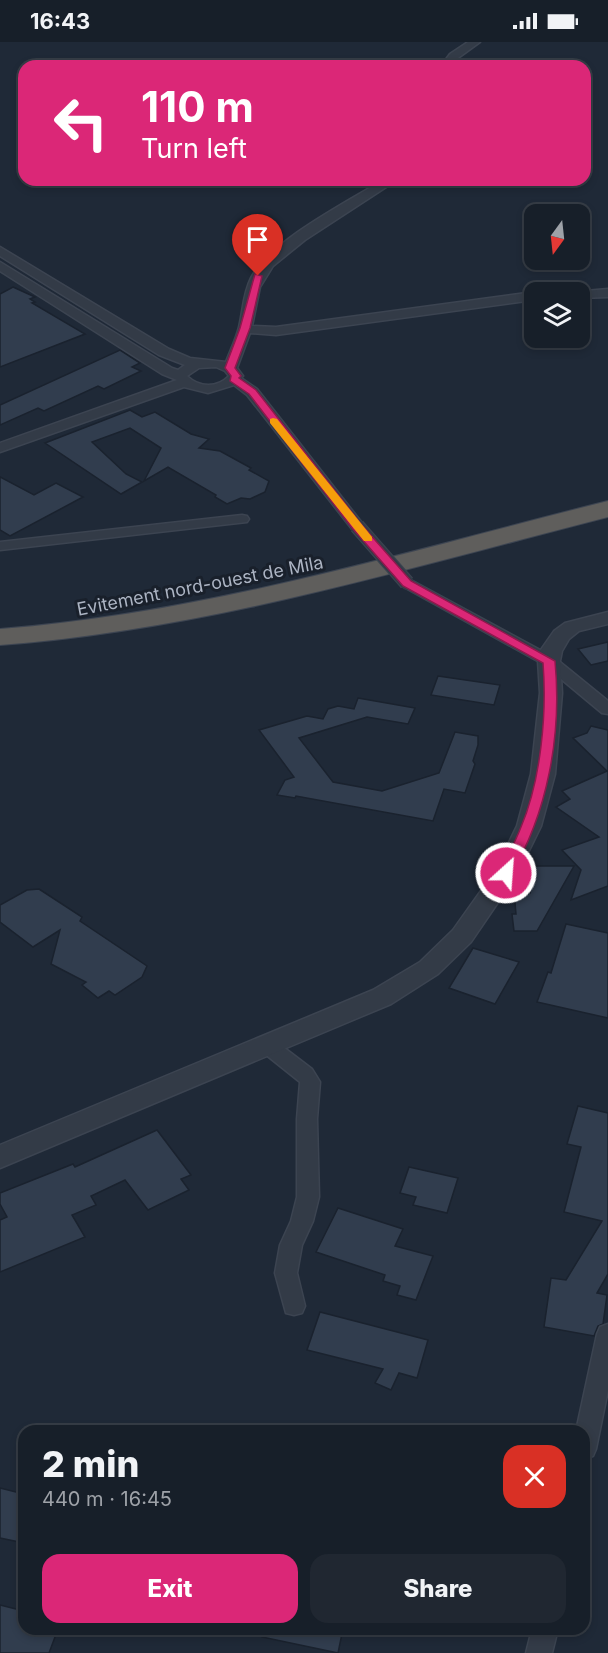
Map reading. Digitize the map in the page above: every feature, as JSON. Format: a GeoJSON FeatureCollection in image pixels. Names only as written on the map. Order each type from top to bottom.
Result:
{"type":"FeatureCollection","features":[{"type":"Feature","properties":{"kind":"highway","name":"Evitement nord-ouest de Mila"},"geometry":{"type":"LineString","coordinates":[[0,617],[108,606],[267,577],[608,492]]}},
{"type":"Feature","properties":{"kind":"highway"},"geometry":{"type":"LineString","coordinates":[[0,637],[109,625],[200,608],[306,585],[608,508]]}},
{"type":"Feature","properties":{"kind":"street"},"geometry":{"type":"LineString","coordinates":[[451,60],[475,42]]}},
{"type":"Feature","properties":{"kind":"street"},"geometry":{"type":"LineString","coordinates":[[200,389],[217,389],[231,384],[251,296],[258,276],[265,267],[281,252],[382,186]]}},
{"type":"Feature","properties":{"kind":"street"},"geometry":{"type":"LineString","coordinates":[[0,251],[164,352],[200,364]]}},
{"type":"Feature","properties":{"kind":"street"},"geometry":{"type":"LineString","coordinates":[[0,266],[167,371],[200,389],[232,394],[255,403],[271,418]]}},
{"type":"Feature","properties":{"kind":"street"},"geometry":{"type":"LineString","coordinates":[[590,294],[608,293]]}},
{"type":"Feature","properties":{"kind":"street"},"geometry":{"type":"LineString","coordinates":[[245,328],[276,331],[524,297]]}},
{"type":"Feature","properties":{"kind":"street"},"geometry":{"type":"LineString","coordinates":[[0,448],[182,379],[186,369],[200,364],[217,363],[252,392],[357,526],[407,583],[549,661],[608,709]]}},
{"type":"Feature","properties":{"kind":"street"},"geometry":{"type":"LineString","coordinates":[[0,546],[242,519]]}},
{"type":"Feature","properties":{"kind":"street"},"geometry":{"type":"LineString","coordinates":[[0,1157],[382,997],[429,968],[462,936],[506,873],[529,826],[543,774],[552,693],[550,651],[561,635],[572,627],[608,618]]}},
{"type":"Feature","properties":{"kind":"street"},"geometry":{"type":"LineString","coordinates":[[267,1044],[305,1074],[309,1082],[308,1197],[302,1221],[291,1245],[286,1273],[294,1306]]}},
{"type":"Feature","properties":{"kind":"street"},"geometry":{"type":"LineString","coordinates":[[589,1425],[608,1334]]}},
{"type":"Feature","properties":{"kind":"street"},"geometry":{"type":"LineString","coordinates":[[539,1653],[544,1635]]}},
{"type":"Feature","properties":{"kind":"building"},"geometry":{"type":"Polygon","coordinates":[[[13,287],[35,297],[30,299],[35,302],[32,303],[85,334],[0,367],[0,294],[13,287]]]}},
{"type":"Feature","properties":{"kind":"building"},"geometry":{"type":"Polygon","coordinates":[[[120,350],[140,363],[132,367],[141,371],[104,389],[98,386],[44,411],[38,408],[0,425],[0,405],[120,350]]]}},
{"type":"Feature","properties":{"kind":"building"},"geometry":{"type":"Polygon","coordinates":[[[130,410],[142,417],[155,412],[191,434],[209,439],[199,448],[220,451],[251,468],[249,470],[269,481],[265,492],[250,499],[241,498],[227,504],[168,467],[144,481],[161,448],[130,428],[92,442],[126,474],[142,482],[121,494],[45,443],[130,410]]]}},
{"type":"Feature","properties":{"kind":"building"},"geometry":{"type":"Polygon","coordinates":[[[0,477],[34,495],[56,483],[83,497],[10,536],[0,530],[0,477]]]}},
{"type":"Feature","properties":{"kind":"building"},"geometry":{"type":"Polygon","coordinates":[[[608,642],[608,661],[591,665],[578,649],[608,642]]]}},
{"type":"Feature","properties":{"kind":"building"},"geometry":{"type":"Polygon","coordinates":[[[438,676],[500,685],[494,705],[431,695],[438,676]]]}},
{"type":"Feature","properties":{"kind":"building"},"geometry":{"type":"Polygon","coordinates":[[[358,698],[415,708],[408,724],[367,717],[299,738],[333,782],[382,791],[439,773],[455,732],[478,736],[473,761],[475,764],[465,793],[444,789],[433,821],[296,796],[295,798],[277,795],[285,780],[294,777],[259,730],[307,716],[323,719],[328,709],[338,706],[354,709],[358,698]]]}},
{"type":"Feature","properties":{"kind":"building"},"geometry":{"type":"Polygon","coordinates":[[[591,726],[608,730],[608,886],[571,900],[581,870],[562,850],[599,837],[556,807],[570,799],[562,791],[607,771],[573,738],[587,733],[591,726]]]}},
{"type":"Feature","properties":{"kind":"building"},"geometry":{"type":"Polygon","coordinates":[[[527,866],[574,866],[537,931],[514,931],[512,914],[516,914],[514,892],[530,893],[527,866]]]}},
{"type":"Feature","properties":{"kind":"building"},"geometry":{"type":"Polygon","coordinates":[[[39,889],[82,917],[80,921],[147,966],[142,977],[115,995],[109,991],[98,998],[82,985],[86,982],[51,964],[60,930],[33,947],[0,922],[0,905],[27,890],[39,889]]]}},
{"type":"Feature","properties":{"kind":"building"},"geometry":{"type":"Polygon","coordinates":[[[566,924],[608,933],[608,1018],[537,1002],[548,972],[551,973],[566,924]]]}},
{"type":"Feature","properties":{"kind":"building"},"geometry":{"type":"Polygon","coordinates":[[[473,948],[519,962],[495,1004],[449,988],[473,948]]]}},
{"type":"Feature","properties":{"kind":"building"},"geometry":{"type":"Polygon","coordinates":[[[578,1106],[608,1113],[608,1274],[597,1293],[607,1295],[603,1324],[598,1326],[594,1336],[544,1327],[551,1278],[566,1280],[602,1221],[564,1212],[581,1147],[567,1144],[578,1106]]]}},
{"type":"Feature","properties":{"kind":"building"},"geometry":{"type":"Polygon","coordinates":[[[157,1130],[191,1175],[181,1179],[189,1190],[148,1210],[125,1180],[91,1196],[96,1205],[72,1215],[85,1237],[0,1272],[0,1220],[7,1217],[0,1204],[0,1193],[73,1164],[75,1167],[157,1130]]]}},
{"type":"Feature","properties":{"kind":"building"},"geometry":{"type":"Polygon","coordinates":[[[409,1167],[458,1178],[447,1213],[413,1205],[416,1197],[400,1193],[409,1167]]]}},
{"type":"Feature","properties":{"kind":"building"},"geometry":{"type":"Polygon","coordinates":[[[338,1208],[403,1229],[395,1246],[433,1256],[416,1300],[397,1295],[400,1286],[383,1281],[385,1275],[316,1252],[338,1208]]]}},
{"type":"Feature","properties":{"kind":"building"},"geometry":{"type":"Polygon","coordinates":[[[320,1312],[428,1340],[417,1378],[399,1373],[391,1390],[375,1383],[383,1369],[307,1350],[320,1312]]]}},
{"type":"Feature","properties":{"kind":"building"},"geometry":{"type":"Polygon","coordinates":[[[0,1488],[18,1492],[18,1542],[0,1538],[0,1488]]]}},
{"type":"Feature","properties":{"kind":"building"},"geometry":{"type":"Polygon","coordinates":[[[0,1605],[18,1610],[18,1635],[56,1635],[49,1653],[0,1653],[0,1605]]]}},
{"type":"Feature","properties":{"kind":"building"},"geometry":{"type":"Polygon","coordinates":[[[262,1635],[342,1635],[338,1653],[262,1637],[262,1635]]]}},
{"type":"Feature","properties":{"kind":"slow traffic"},"geometry":{"type":"LineString","coordinates":[[273,421],[368,539]]}},
{"type":"Feature","properties":{"kind":"route"},"geometry":{"type":"LineString","coordinates":[[258,276],[251,296],[245,328],[230,368],[236,376],[234,379],[252,392],[357,526],[407,583],[549,661],[552,693],[543,774],[529,826],[506,873]]}}]}
